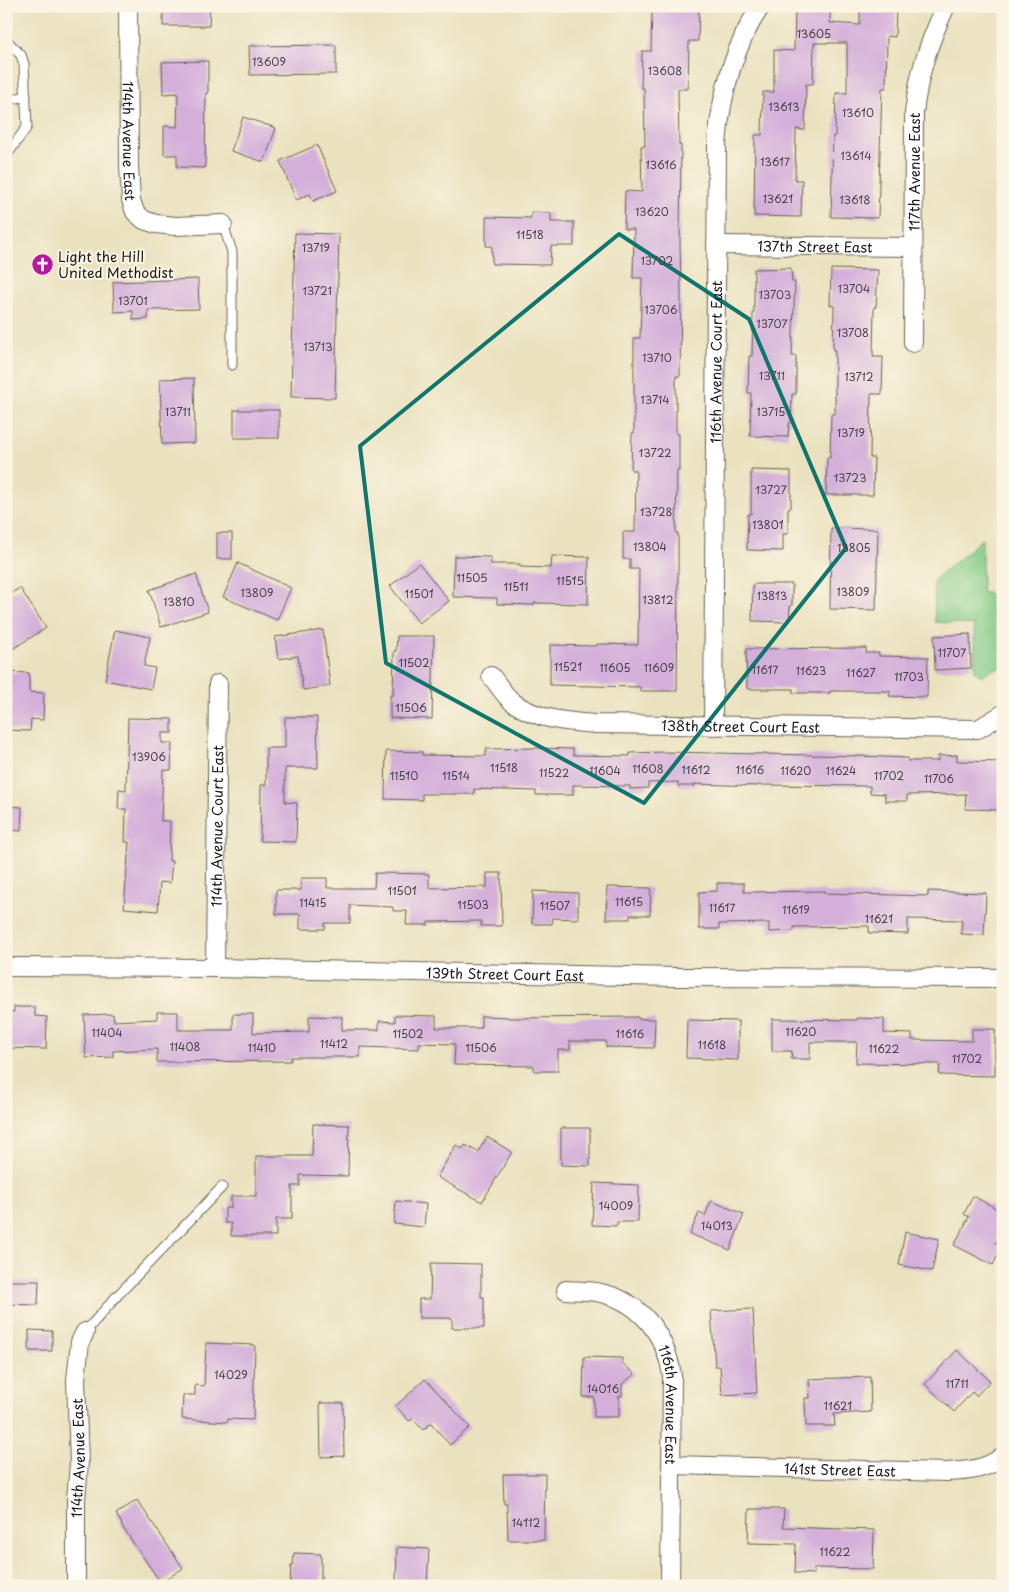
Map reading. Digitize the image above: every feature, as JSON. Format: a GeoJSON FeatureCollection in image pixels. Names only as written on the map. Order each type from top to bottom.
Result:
{"type":"FeatureCollection","features":[{"type":"Feature","properties":{"kind":"street","name":"114th Avenue East"},"geometry":{"type":"LineString","coordinates":[[128,6],[129,165],[131,200],[135,212],[144,220],[156,224],[176,226],[224,224]]}},
{"type":"Feature","properties":{"kind":"street","name":"116th Avenue Court East"},"geometry":{"type":"LineString","coordinates":[[713,726],[716,144],[719,118],[736,53],[748,25],[761,6]]}},
{"type":"Feature","properties":{"kind":"street","name":"117th Avenue East"},"geometry":{"type":"LineString","coordinates":[[912,343],[914,113],[918,82],[926,51],[946,6]]}},
{"type":"Feature","properties":{"kind":"street","name":"137th Street East"},"geometry":{"type":"LineString","coordinates":[[716,245],[913,248]]}},
{"type":"Feature","properties":{"kind":"street","name":"138th Street Court East"},"geometry":{"type":"LineString","coordinates":[[491,676],[512,702],[534,714],[566,722],[713,726],[978,729],[1003,714]]}},
{"type":"Feature","properties":{"kind":"street","name":"114th Avenue Court East"},"geometry":{"type":"LineString","coordinates":[[215,968],[218,684]]}},
{"type":"Feature","properties":{"kind":"street","name":"139th Street Court East"},"geometry":{"type":"LineString","coordinates":[[6,967],[215,968],[675,977],[1003,978]]}},
{"type":"Feature","properties":{"kind":"street","name":"116th Avenue East"},"geometry":{"type":"LineString","coordinates":[[566,1290],[604,1293],[631,1304],[646,1318],[660,1337],[669,1357],[672,1375],[670,1586]]}},
{"type":"Feature","properties":{"kind":"street","name":"114th Avenue East"},"geometry":{"type":"LineString","coordinates":[[76,1586],[76,1500],[79,1463],[76,1380],[80,1342],[85,1332]]}},
{"type":"Feature","properties":{"kind":"street","name":"141st Street East"},"geometry":{"type":"LineString","coordinates":[[672,1465],[947,1472],[984,1468],[1003,1456]]}},
{"type":"Feature","properties":{"kind":"lane"},"geometry":{"type":"LineString","coordinates":[[6,40],[21,54],[24,64],[27,127],[6,156]]}},
{"type":"Feature","properties":{"kind":"lane"},"geometry":{"type":"LineString","coordinates":[[6,101],[26,96]]}},
{"type":"Feature","properties":{"kind":"lane"},"geometry":{"type":"LineString","coordinates":[[224,224],[232,252],[232,365]]}},
{"type":"Feature","properties":{"kind":"lane"},"geometry":{"type":"LineString","coordinates":[[85,1332],[116,1297],[222,1187]]}},
{"type":"Feature","properties":{"kind":"highlighted area"},"geometry":{"type":"Polygon","coordinates":[[[619,234],[749,319],[846,548],[644,803],[386,663],[360,446],[619,234]]]}},
{"type":"Feature","properties":{"kind":"green space"},"geometry":{"type":"Polygon","coordinates":[[[982,539],[982,592],[1003,598],[1003,667],[991,670],[981,676],[975,671],[974,625],[935,622],[934,580],[982,539]]]}},
{"type":"Feature","properties":{"kind":"building"},"geometry":{"type":"Polygon","coordinates":[[[163,6],[210,6],[209,26],[163,26],[163,6]]]}},
{"type":"Feature","properties":{"kind":"building"},"geometry":{"type":"Polygon","coordinates":[[[652,6],[699,6],[698,41],[689,41],[688,89],[678,89],[679,145],[681,145],[681,291],[680,376],[676,376],[676,434],[679,434],[676,533],[678,533],[677,691],[640,691],[640,687],[550,685],[550,645],[638,645],[639,569],[630,569],[630,559],[623,559],[623,532],[635,532],[636,470],[631,470],[632,433],[634,433],[634,338],[640,338],[642,278],[633,278],[634,229],[624,229],[625,191],[642,192],[641,146],[645,146],[644,88],[641,88],[642,51],[651,51],[652,6]]]}},
{"type":"Feature","properties":{"kind":"building"},"geometry":{"type":"Polygon","coordinates":[[[860,6],[891,6],[891,9],[896,9],[895,37],[887,36],[886,88],[882,88],[878,218],[831,217],[836,93],[847,93],[847,43],[814,43],[813,84],[806,84],[805,130],[796,129],[795,180],[802,180],[801,217],[754,216],[755,135],[762,135],[763,92],[774,92],[774,50],[794,51],[795,9],[830,9],[830,23],[860,25],[860,6]]]}},
{"type":"Feature","properties":{"kind":"building"},"geometry":{"type":"Polygon","coordinates":[[[336,45],[336,74],[250,75],[249,46],[336,45]]]}},
{"type":"Feature","properties":{"kind":"building"},"geometry":{"type":"Polygon","coordinates":[[[208,61],[205,168],[177,167],[177,155],[164,155],[164,126],[177,127],[178,93],[163,94],[162,62],[208,61]]]}},
{"type":"Feature","properties":{"kind":"building"},"geometry":{"type":"Polygon","coordinates":[[[243,117],[276,128],[264,162],[231,151],[243,117]]]}},
{"type":"Feature","properties":{"kind":"building"},"geometry":{"type":"Polygon","coordinates":[[[317,145],[337,191],[313,201],[310,194],[296,200],[280,161],[317,145]]]}},
{"type":"Feature","properties":{"kind":"building"},"geometry":{"type":"Polygon","coordinates":[[[531,212],[551,213],[551,222],[574,222],[574,246],[551,246],[550,265],[492,264],[492,246],[486,246],[486,217],[531,218],[531,212]]]}},
{"type":"Feature","properties":{"kind":"building"},"geometry":{"type":"Polygon","coordinates":[[[295,233],[339,234],[335,398],[291,397],[295,233]]]}},
{"type":"Feature","properties":{"kind":"building"},"geometry":{"type":"Polygon","coordinates":[[[791,268],[792,282],[795,282],[792,356],[796,356],[796,394],[792,394],[791,423],[789,423],[788,437],[750,436],[751,393],[748,393],[749,356],[752,356],[754,269],[791,268]]]}},
{"type":"Feature","properties":{"kind":"building"},"geometry":{"type":"Polygon","coordinates":[[[831,269],[878,270],[876,307],[874,307],[873,357],[883,357],[882,394],[871,394],[870,458],[874,458],[873,495],[826,495],[827,458],[830,458],[831,414],[835,414],[834,306],[830,305],[831,269]]]}},
{"type":"Feature","properties":{"kind":"building"},"geometry":{"type":"Polygon","coordinates":[[[198,279],[199,309],[148,310],[148,319],[133,320],[133,311],[114,312],[113,282],[198,279]]]}},
{"type":"Feature","properties":{"kind":"building"},"geometry":{"type":"Polygon","coordinates":[[[194,378],[195,443],[162,444],[160,379],[194,378]]]}},
{"type":"Feature","properties":{"kind":"building"},"geometry":{"type":"Polygon","coordinates":[[[234,410],[279,410],[279,438],[234,438],[234,410]]]}},
{"type":"Feature","properties":{"kind":"building"},"geometry":{"type":"Polygon","coordinates":[[[751,470],[791,471],[791,508],[788,508],[788,534],[783,534],[783,551],[747,550],[748,514],[751,514],[751,470]]]}},
{"type":"Feature","properties":{"kind":"building"},"geometry":{"type":"Polygon","coordinates":[[[831,528],[878,529],[876,610],[830,609],[831,528]]]}},
{"type":"Feature","properties":{"kind":"building"},"geometry":{"type":"Polygon","coordinates":[[[217,533],[232,533],[232,559],[217,559],[217,533]]]}},
{"type":"Feature","properties":{"kind":"building"},"geometry":{"type":"Polygon","coordinates":[[[454,556],[491,557],[491,564],[520,564],[520,567],[551,568],[552,556],[589,557],[588,604],[497,604],[497,598],[453,597],[454,556]]]}},
{"type":"Feature","properties":{"kind":"building"},"geometry":{"type":"Polygon","coordinates":[[[238,563],[291,588],[277,620],[223,597],[238,563]]]}},
{"type":"Feature","properties":{"kind":"building"},"geometry":{"type":"Polygon","coordinates":[[[419,563],[449,601],[419,623],[390,586],[419,563]]]}},
{"type":"Feature","properties":{"kind":"building"},"geometry":{"type":"Polygon","coordinates":[[[196,574],[208,612],[161,627],[149,590],[196,574]]]}},
{"type":"Feature","properties":{"kind":"building"},"geometry":{"type":"Polygon","coordinates":[[[753,584],[792,584],[792,606],[790,606],[789,622],[752,621],[753,584]]]}},
{"type":"Feature","properties":{"kind":"building"},"geometry":{"type":"Polygon","coordinates":[[[20,588],[46,628],[6,653],[6,596],[20,588]]]}},
{"type":"Feature","properties":{"kind":"building"},"geometry":{"type":"Polygon","coordinates":[[[115,630],[150,637],[144,666],[155,668],[151,689],[105,680],[115,630]]]}},
{"type":"Feature","properties":{"kind":"building"},"geometry":{"type":"Polygon","coordinates":[[[323,630],[330,686],[303,690],[298,656],[278,659],[275,637],[323,630]]]}},
{"type":"Feature","properties":{"kind":"building"},"geometry":{"type":"Polygon","coordinates":[[[970,634],[971,668],[935,670],[934,636],[970,634]]]}},
{"type":"Feature","properties":{"kind":"building"},"geometry":{"type":"Polygon","coordinates":[[[397,636],[434,636],[432,719],[390,718],[390,695],[393,695],[394,651],[396,651],[397,636]]]}},
{"type":"Feature","properties":{"kind":"building"},"geometry":{"type":"Polygon","coordinates":[[[866,648],[866,653],[879,653],[879,656],[928,657],[927,697],[889,696],[890,691],[793,693],[793,689],[747,689],[746,649],[866,648]]]}},
{"type":"Feature","properties":{"kind":"building"},"geometry":{"type":"Polygon","coordinates":[[[6,672],[29,673],[29,692],[44,693],[43,720],[31,719],[30,731],[6,730],[6,672]]]}},
{"type":"Feature","properties":{"kind":"building"},"geometry":{"type":"Polygon","coordinates":[[[285,717],[317,717],[318,768],[285,768],[285,802],[297,803],[296,842],[260,841],[261,785],[266,785],[266,748],[285,748],[285,717]]]}},
{"type":"Feature","properties":{"kind":"building"},"geometry":{"type":"Polygon","coordinates":[[[128,718],[172,719],[172,733],[162,733],[162,743],[172,743],[171,770],[163,770],[161,821],[170,821],[169,861],[172,861],[170,883],[160,882],[158,911],[124,908],[129,842],[125,842],[126,809],[118,809],[119,789],[126,790],[128,718]]]}},
{"type":"Feature","properties":{"kind":"building"},"geometry":{"type":"Polygon","coordinates":[[[486,749],[573,749],[573,755],[630,756],[630,753],[665,752],[859,756],[908,758],[908,761],[938,761],[938,756],[957,755],[957,761],[1003,762],[1002,810],[965,809],[966,794],[907,795],[907,801],[885,801],[885,794],[870,793],[870,786],[695,784],[695,786],[678,786],[678,782],[648,783],[648,788],[630,789],[630,786],[573,785],[573,795],[536,795],[536,791],[474,789],[474,794],[422,794],[422,800],[385,799],[386,751],[422,752],[422,755],[486,756],[486,749]]]}},
{"type":"Feature","properties":{"kind":"building"},"geometry":{"type":"Polygon","coordinates":[[[6,806],[22,807],[21,831],[6,830],[6,806]]]}},
{"type":"Feature","properties":{"kind":"building"},"geometry":{"type":"Polygon","coordinates":[[[375,873],[429,874],[429,888],[487,887],[487,873],[501,873],[502,926],[481,926],[481,921],[428,922],[428,925],[406,925],[407,911],[393,911],[393,907],[350,905],[350,923],[325,923],[325,929],[300,929],[300,914],[276,914],[276,890],[301,890],[301,878],[327,878],[327,888],[374,888],[375,873]]]}},
{"type":"Feature","properties":{"kind":"building"},"geometry":{"type":"Polygon","coordinates":[[[717,883],[744,883],[744,892],[824,891],[824,893],[928,896],[928,891],[986,893],[984,935],[961,934],[962,920],[908,919],[908,934],[869,933],[869,926],[794,927],[794,931],[769,932],[769,923],[719,924],[719,929],[699,929],[699,892],[717,891],[717,883]]]}},
{"type":"Feature","properties":{"kind":"building"},"geometry":{"type":"Polygon","coordinates":[[[607,887],[651,888],[650,915],[630,915],[630,919],[606,919],[607,887]]]}},
{"type":"Feature","properties":{"kind":"building"},"geometry":{"type":"Polygon","coordinates":[[[533,891],[578,893],[578,919],[553,918],[552,924],[532,924],[533,891]]]}},
{"type":"Feature","properties":{"kind":"building"},"geometry":{"type":"Polygon","coordinates":[[[14,1007],[35,1007],[35,1016],[47,1017],[46,1049],[6,1048],[6,1011],[14,1012],[14,1007]]]}},
{"type":"Feature","properties":{"kind":"building"},"geometry":{"type":"Polygon","coordinates":[[[157,1012],[178,1012],[178,1030],[233,1030],[233,1014],[253,1014],[253,1033],[309,1032],[309,1016],[342,1017],[342,1030],[379,1030],[379,1021],[395,1022],[395,1015],[436,1016],[436,1028],[481,1028],[481,1016],[508,1018],[638,1017],[638,1019],[655,1019],[654,1048],[606,1047],[606,1041],[570,1041],[570,1050],[558,1050],[558,1071],[534,1071],[534,1066],[454,1065],[455,1044],[419,1043],[419,1049],[360,1047],[360,1057],[291,1057],[291,1061],[157,1062],[157,1049],[113,1051],[113,1057],[86,1058],[84,1015],[113,1014],[114,1021],[157,1019],[157,1012]]]}},
{"type":"Feature","properties":{"kind":"building"},"geometry":{"type":"Polygon","coordinates":[[[857,1018],[884,1019],[884,1033],[912,1034],[912,1040],[972,1041],[972,1029],[995,1029],[995,1076],[939,1075],[940,1064],[856,1063],[857,1042],[810,1042],[810,1059],[791,1059],[792,1051],[772,1051],[772,1019],[857,1020],[857,1018]]]}},
{"type":"Feature","properties":{"kind":"building"},"geometry":{"type":"Polygon","coordinates":[[[687,1020],[738,1021],[738,1060],[686,1058],[687,1020]]]}},
{"type":"Feature","properties":{"kind":"building"},"geometry":{"type":"Polygon","coordinates":[[[313,1124],[349,1125],[348,1176],[300,1175],[300,1186],[292,1186],[292,1219],[276,1219],[276,1236],[231,1236],[231,1223],[225,1223],[225,1208],[231,1208],[231,1196],[256,1196],[256,1156],[312,1156],[313,1124]]]}},
{"type":"Feature","properties":{"kind":"building"},"geometry":{"type":"Polygon","coordinates":[[[561,1128],[590,1128],[590,1166],[561,1165],[561,1128]]]}},
{"type":"Feature","properties":{"kind":"building"},"geometry":{"type":"Polygon","coordinates":[[[487,1137],[512,1152],[482,1202],[437,1177],[456,1145],[463,1149],[465,1145],[478,1152],[487,1137]]]}},
{"type":"Feature","properties":{"kind":"building"},"geometry":{"type":"Polygon","coordinates":[[[594,1183],[639,1185],[638,1222],[617,1222],[617,1226],[592,1225],[594,1183]]]}},
{"type":"Feature","properties":{"kind":"building"},"geometry":{"type":"Polygon","coordinates":[[[973,1196],[1003,1212],[1003,1228],[995,1243],[1002,1247],[993,1265],[954,1245],[969,1217],[964,1214],[973,1196]]]}},
{"type":"Feature","properties":{"kind":"building"},"geometry":{"type":"Polygon","coordinates":[[[396,1201],[426,1204],[424,1227],[394,1224],[396,1201]]]}},
{"type":"Feature","properties":{"kind":"building"},"geometry":{"type":"Polygon","coordinates":[[[711,1201],[744,1214],[730,1250],[690,1234],[699,1213],[705,1216],[711,1201]]]}},
{"type":"Feature","properties":{"kind":"building"},"geometry":{"type":"Polygon","coordinates":[[[905,1232],[939,1239],[932,1271],[899,1265],[905,1232]]]}},
{"type":"Feature","properties":{"kind":"building"},"geometry":{"type":"Polygon","coordinates":[[[431,1263],[481,1264],[481,1297],[484,1297],[484,1328],[452,1328],[452,1318],[419,1318],[419,1299],[430,1299],[431,1263]]]}},
{"type":"Feature","properties":{"kind":"building"},"geometry":{"type":"Polygon","coordinates":[[[6,1281],[39,1281],[38,1305],[6,1304],[6,1281]]]}},
{"type":"Feature","properties":{"kind":"building"},"geometry":{"type":"Polygon","coordinates":[[[753,1309],[757,1393],[722,1395],[720,1366],[715,1366],[711,1311],[753,1309]]]}},
{"type":"Feature","properties":{"kind":"building"},"geometry":{"type":"Polygon","coordinates":[[[29,1330],[52,1331],[52,1351],[29,1351],[29,1330]]]}},
{"type":"Feature","properties":{"kind":"building"},"geometry":{"type":"Polygon","coordinates":[[[206,1343],[255,1345],[253,1420],[228,1419],[228,1422],[182,1419],[183,1395],[195,1395],[195,1385],[204,1386],[206,1343]]]}},
{"type":"Feature","properties":{"kind":"building"},"geometry":{"type":"Polygon","coordinates":[[[957,1350],[990,1381],[976,1396],[972,1392],[954,1412],[925,1384],[957,1350]]]}},
{"type":"Feature","properties":{"kind":"building"},"geometry":{"type":"Polygon","coordinates":[[[584,1357],[622,1358],[622,1363],[635,1374],[622,1384],[622,1396],[619,1396],[619,1417],[594,1417],[594,1397],[583,1397],[584,1357]]]}},
{"type":"Feature","properties":{"kind":"building"},"geometry":{"type":"Polygon","coordinates":[[[870,1377],[871,1412],[834,1414],[835,1426],[806,1426],[805,1398],[810,1398],[809,1379],[870,1377]]]}},
{"type":"Feature","properties":{"kind":"building"},"geometry":{"type":"Polygon","coordinates":[[[425,1379],[470,1427],[450,1445],[431,1423],[423,1430],[413,1419],[409,1421],[396,1406],[425,1379]]]}},
{"type":"Feature","properties":{"kind":"building"},"geometry":{"type":"Polygon","coordinates":[[[320,1403],[343,1403],[344,1456],[321,1457],[320,1403]]]}},
{"type":"Feature","properties":{"kind":"building"},"geometry":{"type":"Polygon","coordinates":[[[503,1474],[545,1474],[544,1540],[508,1540],[507,1504],[504,1504],[503,1474]]]}},
{"type":"Feature","properties":{"kind":"building"},"geometry":{"type":"Polygon","coordinates":[[[137,1500],[183,1568],[161,1583],[121,1525],[116,1514],[137,1500]]]}},
{"type":"Feature","properties":{"kind":"building"},"geometry":{"type":"Polygon","coordinates":[[[749,1509],[784,1509],[783,1527],[874,1530],[873,1569],[814,1568],[814,1574],[795,1573],[796,1544],[748,1543],[749,1509]]]}},
{"type":"Feature","properties":{"kind":"building"},"geometry":{"type":"Polygon","coordinates":[[[397,1547],[429,1549],[427,1586],[396,1585],[397,1547]]]}},
{"type":"Feature","properties":{"kind":"building"},"geometry":{"type":"Polygon","coordinates":[[[294,1553],[321,1554],[321,1586],[290,1586],[294,1553]]]}},
{"type":"Feature","properties":{"kind":"place","name":"Light the Hill United Methodist"},"geometry":{"type":"Point","coordinates":[42,264]}}]}
